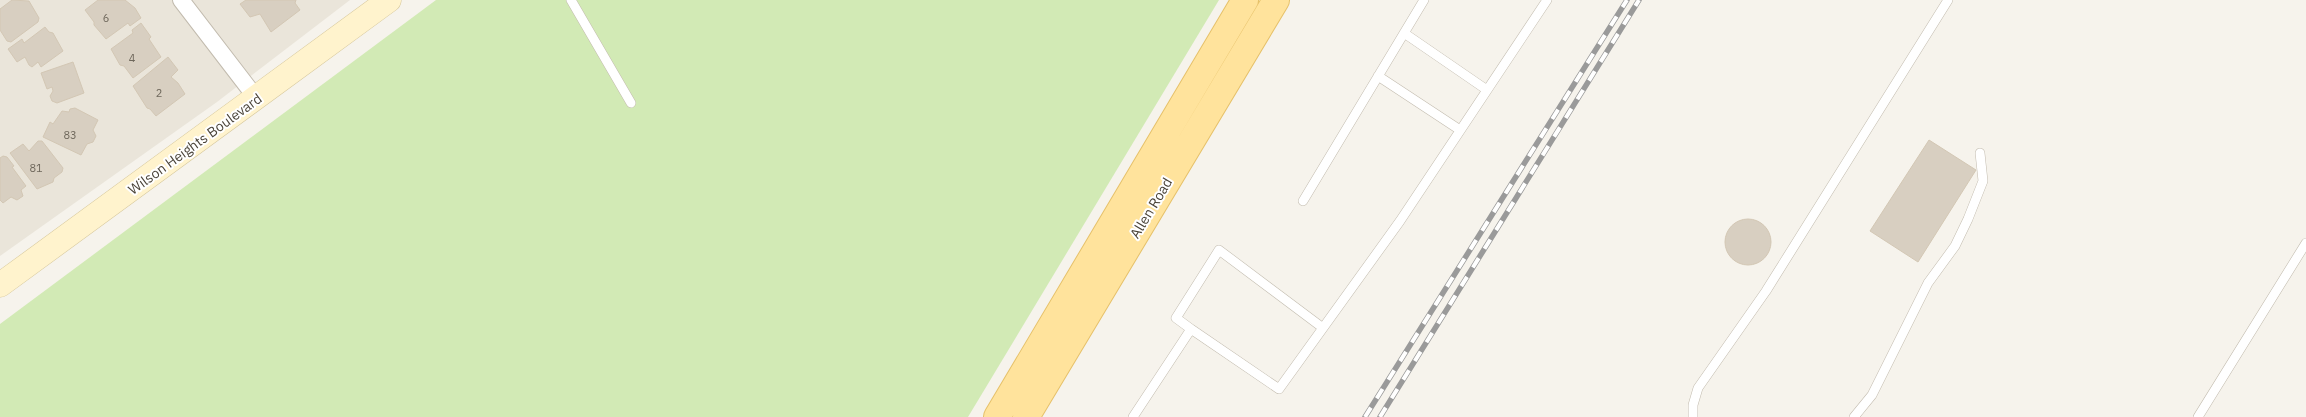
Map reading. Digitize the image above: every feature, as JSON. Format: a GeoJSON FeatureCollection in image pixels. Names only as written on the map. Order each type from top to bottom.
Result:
{"type":"FeatureCollection","features":[{"type":"Feature","properties":{"kind":"main road","name":"Wilson Heights Boulevard"},"geometry":{"type":"LineString","coordinates":[[0,285],[257,99],[388,0]]}},
{"type":"Feature","properties":{"kind":"main road","name":"Allen Road"},"geometry":{"type":"LineString","coordinates":[[997,417],[1245,0]]}},
{"type":"Feature","properties":{"kind":"main road","name":"Allen Road"},"geometry":{"type":"LineString","coordinates":[[1026,417],[1276,0]]}},
{"type":"Feature","properties":{"kind":"street"},"geometry":{"type":"LineString","coordinates":[[181,0],[257,99]]}},
{"type":"Feature","properties":{"kind":"lane"},"geometry":{"type":"LineString","coordinates":[[571,0],[631,103]]}},
{"type":"Feature","properties":{"kind":"lane"},"geometry":{"type":"LineString","coordinates":[[1303,201],[1424,0]]}},
{"type":"Feature","properties":{"kind":"lane"},"geometry":{"type":"LineString","coordinates":[[1322,328],[1219,250],[1176,318],[1279,389],[1400,221],[1547,0]]}},
{"type":"Feature","properties":{"kind":"lane"},"geometry":{"type":"LineString","coordinates":[[1693,417],[1693,405],[1698,388],[1766,292],[1948,0]]}},
{"type":"Feature","properties":{"kind":"lane"},"geometry":{"type":"LineString","coordinates":[[1404,33],[1486,90]]}},
{"type":"Feature","properties":{"kind":"lane"},"geometry":{"type":"LineString","coordinates":[[1378,76],[1460,130]]}},
{"type":"Feature","properties":{"kind":"lane"},"geometry":{"type":"LineString","coordinates":[[1854,417],[1872,395],[1928,283],[1954,246],[1968,219],[1983,181],[1980,153]]}},
{"type":"Feature","properties":{"kind":"lane"},"geometry":{"type":"LineString","coordinates":[[2198,417],[2306,243]]}},
{"type":"Feature","properties":{"kind":"lane"},"geometry":{"type":"LineString","coordinates":[[1133,417],[1191,329]]}},
{"type":"Feature","properties":{"kind":"shaded area"},"geometry":{"type":"Polygon","coordinates":[[[0,0],[350,0],[217,102],[0,256],[0,0]]]}},
{"type":"Feature","properties":{"kind":"green space"},"geometry":{"type":"Polygon","coordinates":[[[436,0],[1219,0],[968,417],[0,417],[0,324],[436,0]]]}},
{"type":"Feature","properties":{"kind":"building"},"geometry":{"type":"Polygon","coordinates":[[[12,0],[29,1],[39,18],[38,22],[11,42],[7,41],[0,30],[0,9],[12,0]]]}},
{"type":"Feature","properties":{"kind":"building"},"geometry":{"type":"Polygon","coordinates":[[[98,0],[125,0],[135,8],[141,18],[130,26],[128,23],[106,39],[94,25],[94,22],[85,10],[98,0]]]}},
{"type":"Feature","properties":{"kind":"building"},"geometry":{"type":"Polygon","coordinates":[[[246,0],[296,0],[295,3],[300,10],[271,32],[260,14],[250,17],[240,4],[246,0]]]}},
{"type":"Feature","properties":{"kind":"building"},"geometry":{"type":"Polygon","coordinates":[[[141,23],[151,37],[149,39],[161,57],[133,78],[124,66],[120,65],[111,49],[133,33],[132,30],[141,23]]]}},
{"type":"Feature","properties":{"kind":"building"},"geometry":{"type":"Polygon","coordinates":[[[45,27],[49,32],[53,33],[63,51],[41,67],[38,62],[32,67],[25,57],[17,62],[8,49],[22,39],[24,43],[45,27]]]}},
{"type":"Feature","properties":{"kind":"building"},"geometry":{"type":"Polygon","coordinates":[[[168,57],[178,70],[171,77],[178,83],[185,94],[156,116],[147,108],[133,86],[168,57]]]}},
{"type":"Feature","properties":{"kind":"building"},"geometry":{"type":"Polygon","coordinates":[[[73,62],[84,93],[57,103],[52,101],[50,96],[53,91],[52,87],[47,89],[41,73],[73,62]]]}},
{"type":"Feature","properties":{"kind":"building"},"geometry":{"type":"Polygon","coordinates":[[[75,108],[98,120],[93,130],[96,136],[93,142],[87,144],[81,155],[43,137],[50,122],[53,124],[62,111],[69,112],[70,109],[75,108]]]}},
{"type":"Feature","properties":{"kind":"building"},"geometry":{"type":"Polygon","coordinates":[[[1929,140],[1976,170],[1918,262],[1870,231],[1929,140]]]}},
{"type":"Feature","properties":{"kind":"building"},"geometry":{"type":"Polygon","coordinates":[[[38,141],[42,141],[63,168],[62,172],[54,178],[53,182],[37,189],[10,153],[23,144],[29,151],[38,141]]]}},
{"type":"Feature","properties":{"kind":"building"},"geometry":{"type":"Polygon","coordinates":[[[3,156],[7,157],[14,166],[12,167],[26,186],[21,190],[23,196],[17,200],[11,197],[3,203],[0,200],[0,158],[3,156]]]}},
{"type":"Feature","properties":{"kind":"building"},"geometry":{"type":"Polygon","coordinates":[[[1744,219],[1752,219],[1761,223],[1767,229],[1771,242],[1767,255],[1761,261],[1752,265],[1744,265],[1735,261],[1729,255],[1725,246],[1725,238],[1729,229],[1735,223],[1744,219]]]}},
{"type":"Feature","properties":{"kind":"railway"},"geometry":{"type":"LineString","coordinates":[[1365,417],[1627,0]]}},
{"type":"Feature","properties":{"kind":"railway"},"geometry":{"type":"LineString","coordinates":[[1380,417],[1639,0]]}}]}
